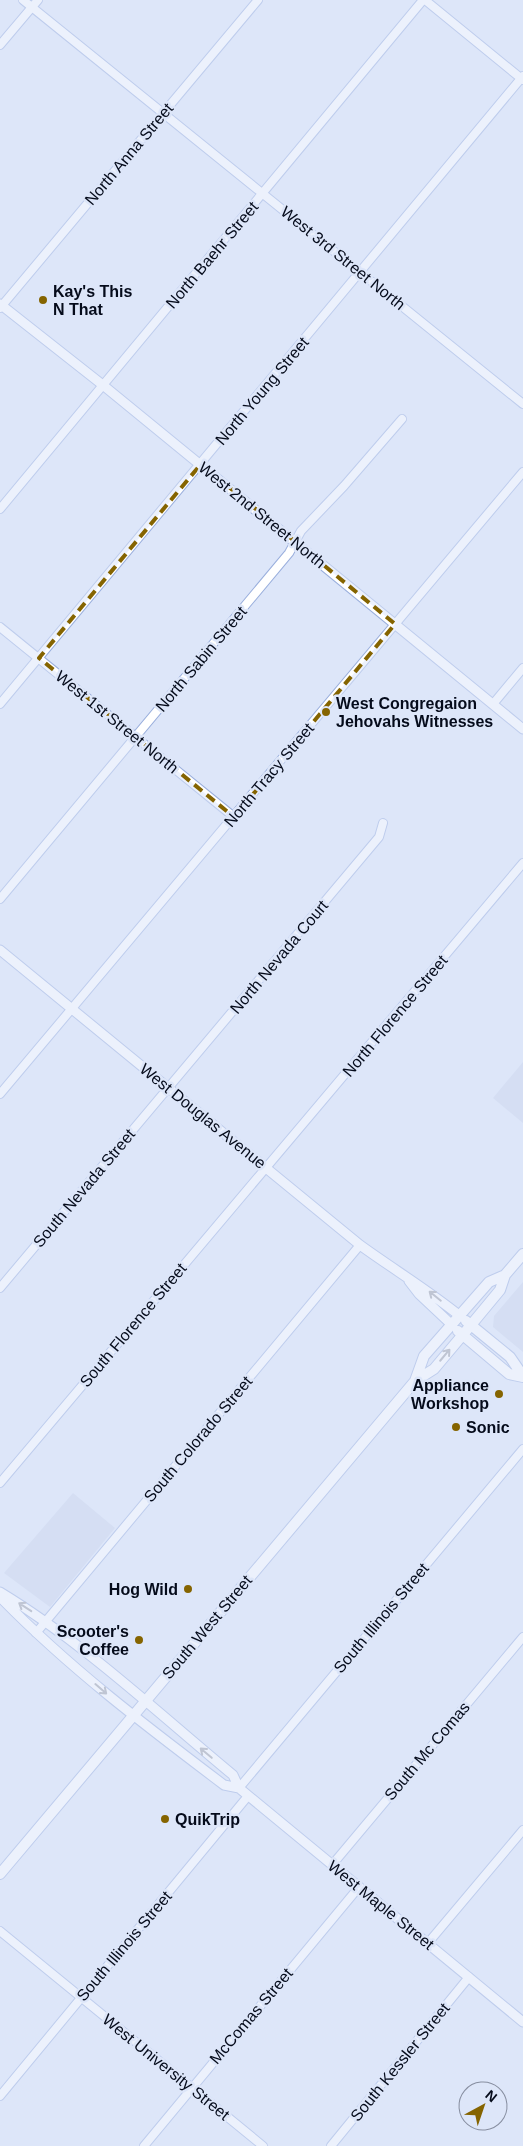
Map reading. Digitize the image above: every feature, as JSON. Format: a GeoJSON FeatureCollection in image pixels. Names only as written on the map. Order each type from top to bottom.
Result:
{"type":"FeatureCollection","features":[{"type":"Feature","properties":{"kind":"main road"},"geometry":{"type":"LineString","coordinates":[[505,1275],[523,1254]]}},
{"type":"Feature","properties":{"kind":"main road","name":"South West Street"},"geometry":{"type":"LineString","coordinates":[[0,1874],[415,1380],[424,1356],[489,1282],[505,1275]]}},
{"type":"Feature","properties":{"kind":"main road","name":"South West Street"},"geometry":{"type":"LineString","coordinates":[[415,1380],[434,1369],[500,1290],[505,1275]]}},
{"type":"Feature","properties":{"kind":"main road","name":"West Douglas Avenue"},"geometry":{"type":"LineString","coordinates":[[460,1316],[510,1357],[523,1377]]}},
{"type":"Feature","properties":{"kind":"main road","name":"West Douglas Avenue"},"geometry":{"type":"LineString","coordinates":[[452,1325],[509,1374],[523,1377]]}},
{"type":"Feature","properties":{"kind":"street","name":"West 3rd Street North"},"geometry":{"type":"LineString","coordinates":[[23,0],[523,404]]}},
{"type":"Feature","properties":{"kind":"street"},"geometry":{"type":"LineString","coordinates":[[0,45],[38,0]]}},
{"type":"Feature","properties":{"kind":"street","name":"North Anna Street"},"geometry":{"type":"LineString","coordinates":[[1,306],[258,0]]}},
{"type":"Feature","properties":{"kind":"street"},"geometry":{"type":"LineString","coordinates":[[424,0],[522,78]]}},
{"type":"Feature","properties":{"kind":"street","name":"North Baehr Street"},"geometry":{"type":"LineString","coordinates":[[0,509],[424,0]]}},
{"type":"Feature","properties":{"kind":"street","name":"North Young Street"},"geometry":{"type":"LineString","coordinates":[[0,704],[522,78]]}},
{"type":"Feature","properties":{"kind":"street","name":"West 2nd Street North"},"geometry":{"type":"LineString","coordinates":[[1,306],[201,464],[523,729]]}},
{"type":"Feature","properties":{"kind":"street","name":"North Sabin Street"},"geometry":{"type":"LineString","coordinates":[[0,899],[289,553],[301,531],[344,486],[402,419]]}},
{"type":"Feature","properties":{"kind":"street","name":"North Tracy Street"},"geometry":{"type":"LineString","coordinates":[[0,1094],[523,472]]}},
{"type":"Feature","properties":{"kind":"street","name":"West 1st Street North"},"geometry":{"type":"LineString","coordinates":[[0,627],[234,817]]}},
{"type":"Feature","properties":{"kind":"street"},"geometry":{"type":"LineString","coordinates":[[493,704],[523,668]]}},
{"type":"Feature","properties":{"kind":"street","name":"North Nevada Court"},"geometry":{"type":"LineString","coordinates":[[168,1087],[379,837],[383,823]]}},
{"type":"Feature","properties":{"kind":"street","name":"North Florence Street"},"geometry":{"type":"LineString","coordinates":[[266,1168],[523,863]]}},
{"type":"Feature","properties":{"kind":"street","name":"West Douglas Avenue"},"geometry":{"type":"LineString","coordinates":[[0,950],[360,1245],[408,1279],[425,1288],[460,1316]]}},
{"type":"Feature","properties":{"kind":"street","name":"South Nevada Street"},"geometry":{"type":"LineString","coordinates":[[0,1288],[168,1087]]}},
{"type":"Feature","properties":{"kind":"street","name":"South Florence Street"},"geometry":{"type":"LineString","coordinates":[[0,1482],[266,1168]]}},
{"type":"Feature","properties":{"kind":"street","name":"South Colorado Street"},"geometry":{"type":"LineString","coordinates":[[36,1633],[360,1245]]}},
{"type":"Feature","properties":{"kind":"street","name":"West Douglas Avenue"},"geometry":{"type":"LineString","coordinates":[[408,1279],[418,1294],[452,1325]]}},
{"type":"Feature","properties":{"kind":"street","name":"South Illinois Street"},"geometry":{"type":"LineString","coordinates":[[238,1788],[523,1449]]}},
{"type":"Feature","properties":{"kind":"street","name":"West Maple Street"},"geometry":{"type":"LineString","coordinates":[[0,1592],[46,1621],[144,1701],[233,1775],[238,1788]]}},
{"type":"Feature","properties":{"kind":"street","name":"West Maple Street"},"geometry":{"type":"LineString","coordinates":[[0,1597],[36,1633],[132,1715],[224,1785],[238,1788],[523,2022]]}},
{"type":"Feature","properties":{"kind":"street","name":"South Mc Comas"},"geometry":{"type":"LineString","coordinates":[[332,1865],[523,1637]]}},
{"type":"Feature","properties":{"kind":"street"},"geometry":{"type":"LineString","coordinates":[[83,1674],[94,1661]]}},
{"type":"Feature","properties":{"kind":"street","name":"South Illinois Street"},"geometry":{"type":"LineString","coordinates":[[0,2096],[248,1796]]}},
{"type":"Feature","properties":{"kind":"street"},"geometry":{"type":"LineString","coordinates":[[428,1944],[523,1830]]}},
{"type":"Feature","properties":{"kind":"street","name":"McComas Street"},"geometry":{"type":"LineString","coordinates":[[144,2146],[359,1887]]}},
{"type":"Feature","properties":{"kind":"street","name":"West University Street"},"geometry":{"type":"LineString","coordinates":[[0,1931],[263,2146]]}},
{"type":"Feature","properties":{"kind":"street","name":"South Kessler Street"},"geometry":{"type":"LineString","coordinates":[[331,2146],[469,1977]]}},
{"type":"Feature","properties":{"kind":"highlighted area"},"geometry":{"type":"Polygon","coordinates":[[[201,464],[395,624],[234,817],[39,658],[201,464]]]}},
{"type":"Feature","properties":{"kind":"shaded area"},"geometry":{"type":"Polygon","coordinates":[[[523,1062],[523,1123],[493,1098],[523,1062]]]}},
{"type":"Feature","properties":{"kind":"shaded area"},"geometry":{"type":"Polygon","coordinates":[[[523,1282],[523,1352],[493,1327],[494,1316],[523,1282]]]}},
{"type":"Feature","properties":{"kind":"shaded area"},"geometry":{"type":"Polygon","coordinates":[[[73,1493],[115,1528],[50,1607],[4,1573],[73,1493]]]}},
{"type":"Feature","properties":{"kind":"place","name":"Kay's This N That"},"geometry":{"type":"Point","coordinates":[43,300]}},
{"type":"Feature","properties":{"kind":"place","name":"West Congregaion Jehovahs Witnesses"},"geometry":{"type":"Point","coordinates":[326,712]}},
{"type":"Feature","properties":{"kind":"place","name":"Appliance Workshop"},"geometry":{"type":"Point","coordinates":[499,1394]}},
{"type":"Feature","properties":{"kind":"place","name":"Sonic"},"geometry":{"type":"Point","coordinates":[456,1427]}},
{"type":"Feature","properties":{"kind":"place","name":"Hog Wild"},"geometry":{"type":"Point","coordinates":[188,1589]}},
{"type":"Feature","properties":{"kind":"place","name":"Scooter's Coffee"},"geometry":{"type":"Point","coordinates":[139,1640]}},
{"type":"Feature","properties":{"kind":"place","name":"QuikTrip"},"geometry":{"type":"Point","coordinates":[165,1819]}}]}
